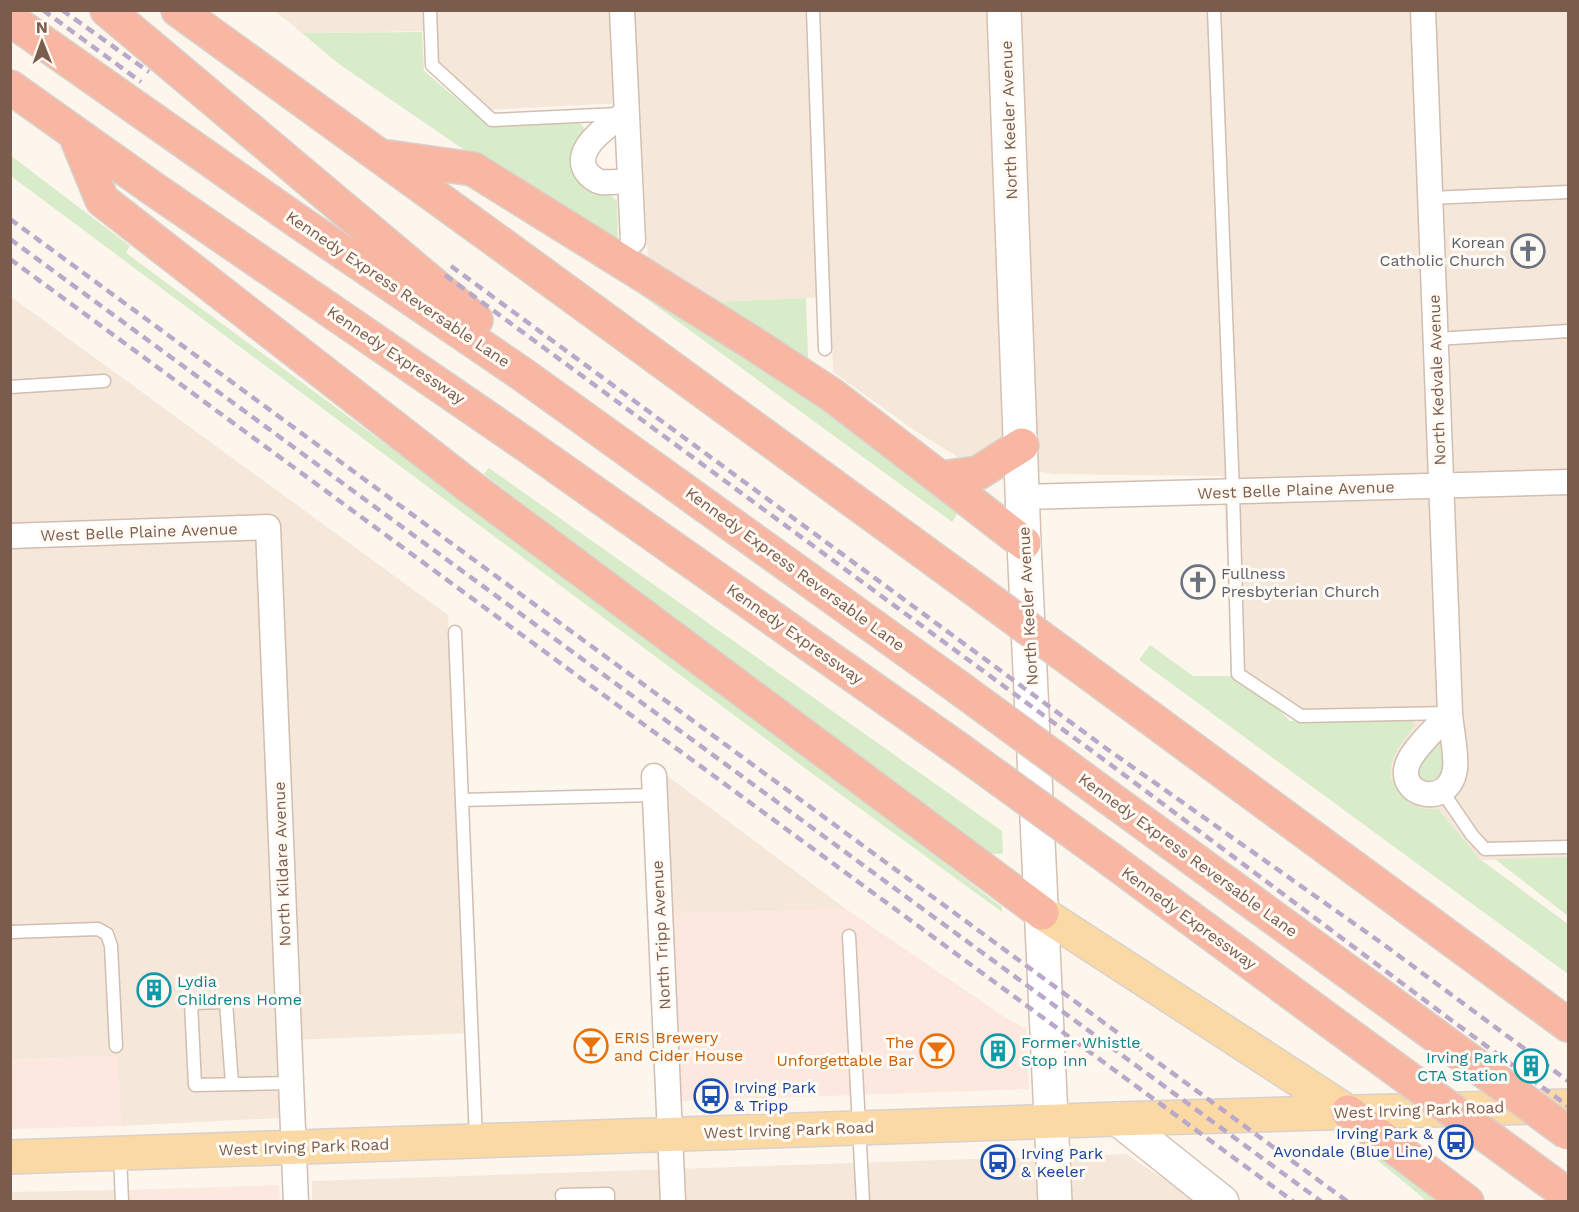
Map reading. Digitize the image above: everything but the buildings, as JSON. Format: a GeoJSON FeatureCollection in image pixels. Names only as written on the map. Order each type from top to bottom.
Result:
{"type":"FeatureCollection","features":[{"type":"Feature","properties":{"kind":"highway"},"geometry":{"type":"LineString","coordinates":[[107,10],[472,316],[522,374]]}},
{"type":"Feature","properties":{"kind":"highway"},"geometry":{"type":"LineString","coordinates":[[178,10],[383,157],[1561,1019]]}},
{"type":"Feature","properties":{"kind":"highway","name":"Kennedy Express Reversable Lane"},"geometry":{"type":"LineString","coordinates":[[10,20],[296,220],[522,374],[958,687],[1569,1133]]}},
{"type":"Feature","properties":{"kind":"highway","name":"Kennedy Expressway"},"geometry":{"type":"LineString","coordinates":[[10,87],[535,450],[962,751],[1569,1195]]}},
{"type":"Feature","properties":{"kind":"highway"},"geometry":{"type":"LineString","coordinates":[[75,134],[102,200],[469,486],[1042,913]]}},
{"type":"Feature","properties":{"kind":"highway"},"geometry":{"type":"LineString","coordinates":[[383,157],[472,169],[751,342],[832,395],[1024,543]]}},
{"type":"Feature","properties":{"kind":"highway"},"geometry":{"type":"LineString","coordinates":[[940,478],[978,473],[1022,445]]}},
{"type":"Feature","properties":{"kind":"highway"},"geometry":{"type":"LineString","coordinates":[[1348,1112],[1467,1202]]}},
{"type":"Feature","properties":{"kind":"main road"},"geometry":{"type":"LineString","coordinates":[[1042,913],[1348,1112]]}},
{"type":"Feature","properties":{"kind":"main road","name":"West Irving Park Road"},"geometry":{"type":"LineString","coordinates":[[10,1157],[1052,1121],[1569,1106]]}},
{"type":"Feature","properties":{"kind":"street"},"geometry":{"type":"LineString","coordinates":[[622,10],[633,241]]}},
{"type":"Feature","properties":{"kind":"street","name":"North Keeler Avenue"},"geometry":{"type":"LineString","coordinates":[[1004,10],[1024,543],[1055,1202]]}},
{"type":"Feature","properties":{"kind":"street","name":"North Kedvale Avenue"},"geometry":{"type":"LineString","coordinates":[[1423,10],[1450,713],[1455,769],[1451,781],[1442,791]]}},
{"type":"Feature","properties":{"kind":"street"},"geometry":{"type":"LineString","coordinates":[[626,114],[603,128],[584,151],[583,165],[588,174],[599,182],[630,180]]}},
{"type":"Feature","properties":{"kind":"street","name":"West Belle Plaine Avenue"},"geometry":{"type":"LineString","coordinates":[[1023,497],[1569,482]]}},
{"type":"Feature","properties":{"kind":"street","name":"West Belle Plaine Avenue"},"geometry":{"type":"LineString","coordinates":[[10,536],[268,527]]}},
{"type":"Feature","properties":{"kind":"street","name":"North Kildare Avenue"},"geometry":{"type":"LineString","coordinates":[[268,527],[296,1202]]}},
{"type":"Feature","properties":{"kind":"street"},"geometry":{"type":"LineString","coordinates":[[1442,791],[1435,795],[1419,793],[1410,785],[1406,772],[1407,764],[1412,756],[1450,713]]}},
{"type":"Feature","properties":{"kind":"street","name":"North Tripp Avenue"},"geometry":{"type":"LineString","coordinates":[[654,785],[673,1202]]}},
{"type":"Feature","properties":{"kind":"street"},"geometry":{"type":"LineString","coordinates":[[1118,1119],[1222,1202]]}},
{"type":"Feature","properties":{"kind":"lane"},"geometry":{"type":"LineString","coordinates":[[430,10],[432,65],[492,120],[626,114]]}},
{"type":"Feature","properties":{"kind":"lane"},"geometry":{"type":"LineString","coordinates":[[813,10],[825,349]]}},
{"type":"Feature","properties":{"kind":"lane"},"geometry":{"type":"LineString","coordinates":[[1214,10],[1238,674],[1301,716],[1450,713]]}},
{"type":"Feature","properties":{"kind":"lane"},"geometry":{"type":"LineString","coordinates":[[1430,198],[1569,192]]}},
{"type":"Feature","properties":{"kind":"lane"},"geometry":{"type":"LineString","coordinates":[[1436,339],[1569,332]]}},
{"type":"Feature","properties":{"kind":"lane"},"geometry":{"type":"LineString","coordinates":[[10,387],[104,381]]}},
{"type":"Feature","properties":{"kind":"lane"},"geometry":{"type":"LineString","coordinates":[[454,632],[476,1141]]}},
{"type":"Feature","properties":{"kind":"lane"},"geometry":{"type":"LineString","coordinates":[[462,800],[654,785]]}},
{"type":"Feature","properties":{"kind":"lane"},"geometry":{"type":"LineString","coordinates":[[1442,791],[1472,835],[1485,849],[1569,847]]}},
{"type":"Feature","properties":{"kind":"lane"},"geometry":{"type":"LineString","coordinates":[[10,932],[98,929],[107,934],[111,946],[116,1046]]}},
{"type":"Feature","properties":{"kind":"lane"},"geometry":{"type":"LineString","coordinates":[[849,936],[863,1202]]}},
{"type":"Feature","properties":{"kind":"lane"},"geometry":{"type":"LineString","coordinates":[[232,1084],[226,1002],[191,1003],[195,1085],[291,1083]]}},
{"type":"Feature","properties":{"kind":"lane"},"geometry":{"type":"LineString","coordinates":[[120,1153],[122,1202]]}},
{"type":"Feature","properties":{"kind":"lane"},"geometry":{"type":"LineString","coordinates":[[563,1202],[562,1195],[608,1194],[608,1202]]}},
{"type":"Feature","properties":{"kind":"shaded area"},"geometry":{"type":"Polygon","coordinates":[[[275,11],[1568,11],[1568,857],[1481,860],[1275,706],[1236,682],[1233,676],[1223,476],[1053,474],[958,457],[917,432],[833,372],[830,297],[713,302],[648,264],[640,102],[488,110],[439,66],[436,31],[302,33],[275,11]]]}},
{"type":"Feature","properties":{"kind":"shaded area"},"geometry":{"type":"Polygon","coordinates":[[[10,296],[448,615],[473,1033],[293,1040],[297,1117],[121,1126],[117,1056],[11,1060],[10,296]]]}},
{"type":"Feature","properties":{"kind":"shaded area"},"geometry":{"type":"Polygon","coordinates":[[[666,775],[846,909],[670,914],[666,775]]]}},
{"type":"Feature","properties":{"kind":"shaded area"},"geometry":{"type":"Polygon","coordinates":[[[846,909],[1006,1018],[1026,1029],[1029,1089],[680,1101],[670,914],[846,909]]]}},
{"type":"Feature","properties":{"kind":"shaded area"},"geometry":{"type":"Polygon","coordinates":[[[117,1056],[121,1126],[11,1129],[11,1060],[117,1056]]]}},
{"type":"Feature","properties":{"kind":"shaded area"},"geometry":{"type":"Polygon","coordinates":[[[1126,1154],[1197,1201],[312,1202],[312,1181],[1126,1154]]]}},
{"type":"Feature","properties":{"kind":"shaded area"},"geometry":{"type":"Polygon","coordinates":[[[279,1185],[280,1201],[126,1201],[126,1190],[279,1185]]]}},
{"type":"Feature","properties":{"kind":"shaded area"},"geometry":{"type":"Polygon","coordinates":[[[126,1190],[126,1201],[11,1201],[10,1192],[126,1190]]]}},
{"type":"Feature","properties":{"kind":"green space"},"geometry":{"type":"Polygon","coordinates":[[[422,32],[424,71],[488,125],[573,121],[581,124],[584,128],[574,147],[572,165],[579,181],[587,189],[608,194],[617,201],[618,246],[495,171],[339,64],[302,33],[422,32]]]}},
{"type":"Feature","properties":{"kind":"green space"},"geometry":{"type":"Polygon","coordinates":[[[10,155],[130,246],[126,253],[686,665],[1002,907],[1002,912],[825,783],[11,176],[10,155]]]}},
{"type":"Feature","properties":{"kind":"green space"},"geometry":{"type":"Polygon","coordinates":[[[644,287],[790,386],[960,510],[952,522],[640,294],[644,287]]]}},
{"type":"Feature","properties":{"kind":"green space"},"geometry":{"type":"Polygon","coordinates":[[[806,298],[808,358],[713,302],[806,298]]]}},
{"type":"Feature","properties":{"kind":"green space"},"geometry":{"type":"Polygon","coordinates":[[[489,468],[1002,831],[1003,853],[994,854],[983,849],[832,739],[484,474],[489,468]]]}},
{"type":"Feature","properties":{"kind":"green space"},"geometry":{"type":"Polygon","coordinates":[[[1150,645],[1193,676],[1233,676],[1236,682],[1275,706],[1290,721],[1410,719],[1415,725],[1394,756],[1390,779],[1394,780],[1411,804],[1422,808],[1438,809],[1481,860],[1568,924],[1568,974],[1139,660],[1150,645]]]}},
{"type":"Feature","properties":{"kind":"green space"},"geometry":{"type":"Polygon","coordinates":[[[1442,742],[1444,776],[1431,785],[1419,779],[1419,765],[1442,742]]]}},
{"type":"Feature","properties":{"kind":"green space"},"geometry":{"type":"Polygon","coordinates":[[[1568,857],[1568,916],[1495,859],[1499,859],[1568,857]]]}},
{"type":"Feature","properties":{"kind":"green space"},"geometry":{"type":"Polygon","coordinates":[[[1371,1155],[1379,1156],[1443,1201],[1425,1201],[1371,1155]]]}},
{"type":"Feature","properties":{"kind":"railway"},"geometry":{"type":"LineString","coordinates":[[43,10],[141,82]]}},
{"type":"Feature","properties":{"kind":"railway"},"geometry":{"type":"LineString","coordinates":[[62,10],[149,72]]}},
{"type":"Feature","properties":{"kind":"railway"},"geometry":{"type":"LineString","coordinates":[[10,219],[1348,1202]]}},
{"type":"Feature","properties":{"kind":"railway"},"geometry":{"type":"LineString","coordinates":[[10,239],[1322,1202]]}},
{"type":"Feature","properties":{"kind":"railway"},"geometry":{"type":"LineString","coordinates":[[10,259],[1294,1202]]}},
{"type":"Feature","properties":{"kind":"railway"},"geometry":{"type":"LineString","coordinates":[[451,266],[1107,749],[1383,944],[1568,1081]]}},
{"type":"Feature","properties":{"kind":"railway"},"geometry":{"type":"LineString","coordinates":[[445,275],[1107,762],[1568,1106]]}},
{"type":"Feature","properties":{"kind":"place","name":"Korean Catholic Church"},"geometry":{"type":"Point","coordinates":[1528,251]}},
{"type":"Feature","properties":{"kind":"place","name":"Fullness Presbyterian Church"},"geometry":{"type":"Point","coordinates":[1198,582]}},
{"type":"Feature","properties":{"kind":"place","name":"Lydia Childrens Home"},"geometry":{"type":"Point","coordinates":[154,990]}},
{"type":"Feature","properties":{"kind":"place","name":"ERIS Brewery and Cider House"},"geometry":{"type":"Point","coordinates":[591,1046]}},
{"type":"Feature","properties":{"kind":"place","name":"The Unforgettable Bar"},"geometry":{"type":"Point","coordinates":[937,1051]}},
{"type":"Feature","properties":{"kind":"place","name":"Former Whistle Stop Inn"},"geometry":{"type":"Point","coordinates":[998,1051]}},
{"type":"Feature","properties":{"kind":"place","name":"Irving Park CTA Station"},"geometry":{"type":"Point","coordinates":[1531,1066]}},
{"type":"Feature","properties":{"kind":"place","name":"Irving Park & Tripp"},"geometry":{"type":"Point","coordinates":[711,1096]}},
{"type":"Feature","properties":{"kind":"place","name":"Irving Park & Avondale (Blue Line)"},"geometry":{"type":"Point","coordinates":[1456,1142]}},
{"type":"Feature","properties":{"kind":"place","name":"Irving Park & Keeler"},"geometry":{"type":"Point","coordinates":[998,1162]}}]}
